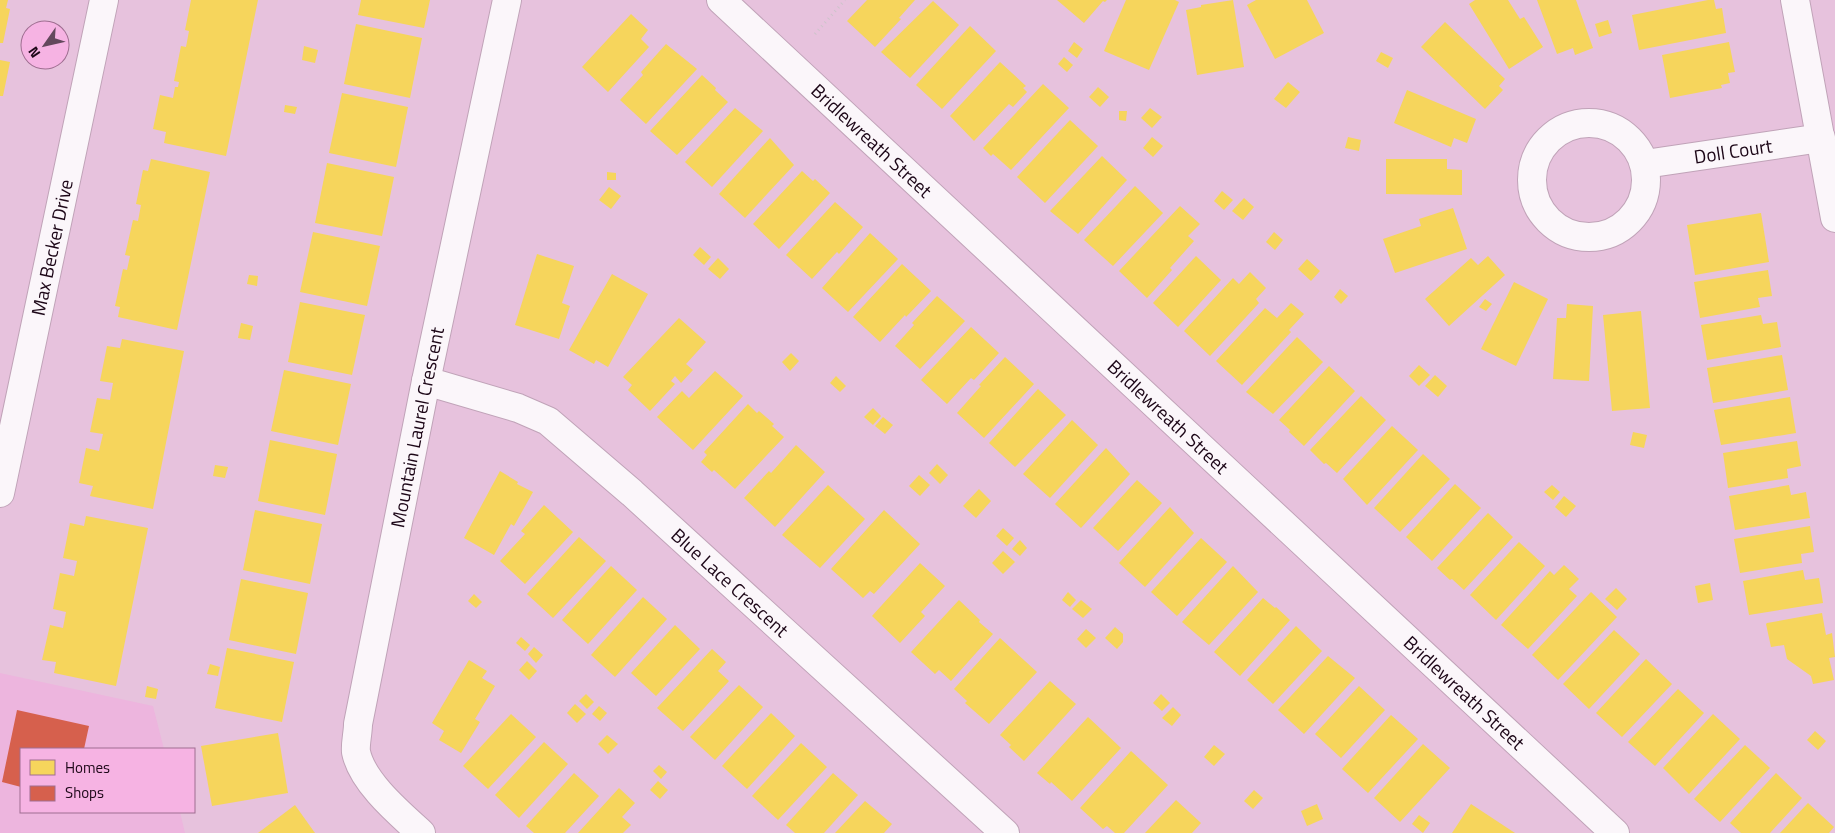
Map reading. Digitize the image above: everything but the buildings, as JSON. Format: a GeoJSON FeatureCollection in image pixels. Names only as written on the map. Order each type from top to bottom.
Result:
{"type":"FeatureCollection","features":[{"type":"Feature","properties":{"kind":"street","name":"Max Becker Drive"},"geometry":{"type":"LineString","coordinates":[[0,493],[104,0]]}},
{"type":"Feature","properties":{"kind":"street","name":"Mountain Laurel Crescent"},"geometry":{"type":"LineString","coordinates":[[421,833],[397,811],[368,779],[356,751],[358,724],[426,381],[507,0]]}},
{"type":"Feature","properties":{"kind":"street","name":"Bridlewreath Street"},"geometry":{"type":"LineString","coordinates":[[722,0],[1615,833]]}},
{"type":"Feature","properties":{"kind":"street"},"geometry":{"type":"LineString","coordinates":[[1795,0],[1835,218]]}},
{"type":"Feature","properties":{"kind":"street"},"geometry":{"type":"LineString","coordinates":[[1597,122],[1616,128],[1636,146],[1644,164],[1645,193],[1638,211],[1624,226],[1607,234],[1588,237],[1567,233],[1551,222],[1539,208],[1532,188],[1532,171],[1538,152],[1555,133],[1573,124],[1597,122]]}},
{"type":"Feature","properties":{"kind":"street","name":"Doll Court"},"geometry":{"type":"LineString","coordinates":[[1644,164],[1821,138]]}},
{"type":"Feature","properties":{"kind":"street","name":"Blue Lace Crescent"},"geometry":{"type":"LineString","coordinates":[[426,381],[518,408],[548,421],[632,494],[1004,833]]}},
{"type":"Feature","properties":{"kind":"path"},"geometry":{"type":"LineString","coordinates":[[815,34],[845,0]]}},
{"type":"Feature","properties":{"kind":"shaded area"},"geometry":{"type":"Polygon","coordinates":[[[0,673],[153,706],[164,748],[20,748],[20,813],[180,813],[185,833],[0,833],[0,673]]]}}]}
